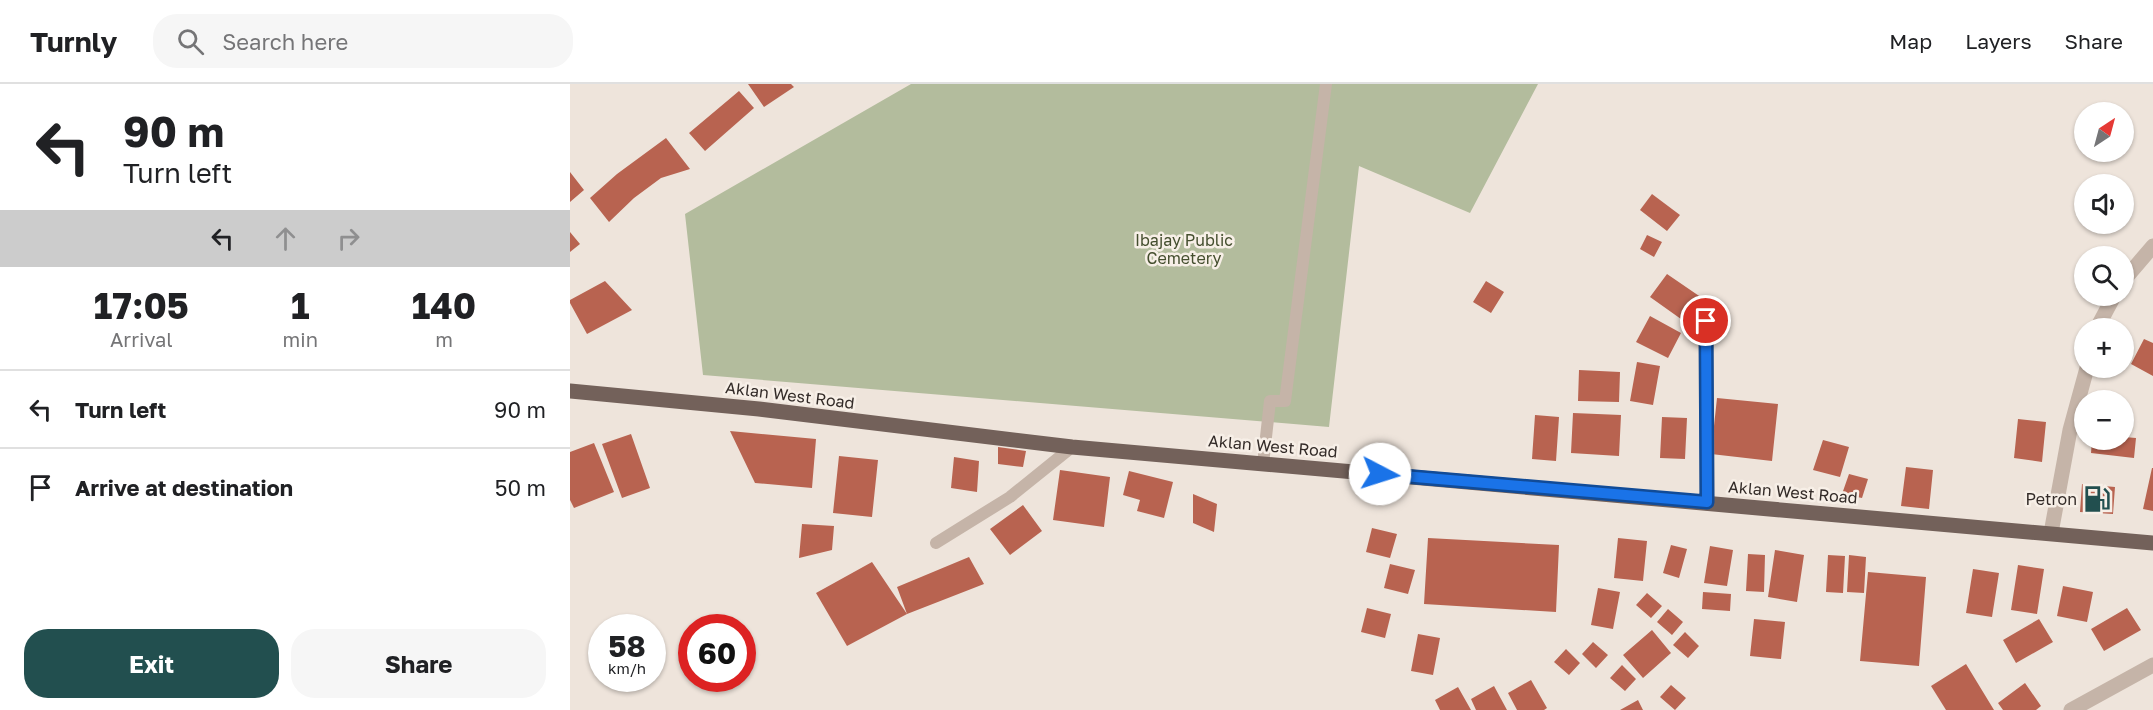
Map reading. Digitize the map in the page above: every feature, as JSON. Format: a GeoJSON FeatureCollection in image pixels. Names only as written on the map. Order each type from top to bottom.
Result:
{"type":"FeatureCollection","features":[{"type":"Feature","properties":{"kind":"main road","name":"Aklan West Road"},"geometry":{"type":"LineString","coordinates":[[570,391],[759,409],[1072,447],[2153,543]]}},
{"type":"Feature","properties":{"kind":"street"},"geometry":{"type":"LineString","coordinates":[[2134,268],[2153,246]]}},
{"type":"Feature","properties":{"kind":"street"},"geometry":{"type":"LineString","coordinates":[[1706,321],[1707,502]]}},
{"type":"Feature","properties":{"kind":"street"},"geometry":{"type":"LineString","coordinates":[[2051,533],[2070,430],[2084,378]]}},
{"type":"Feature","properties":{"kind":"street"},"geometry":{"type":"LineString","coordinates":[[2071,710],[2153,665]]}},
{"type":"Feature","properties":{"kind":"lane"},"geometry":{"type":"LineString","coordinates":[[1263,464],[1270,401],[1285,401],[1326,84]]}},
{"type":"Feature","properties":{"kind":"lane"},"geometry":{"type":"LineString","coordinates":[[936,543],[1010,497],[1072,447]]}},
{"type":"Feature","properties":{"kind":"green space","name":"Ibajay Public Cemetery"},"geometry":{"type":"Polygon","coordinates":[[[911,84],[1538,84],[1470,213],[1359,166],[1329,427],[703,375],[685,214],[911,84]]]}},
{"type":"Feature","properties":{"kind":"building"},"geometry":{"type":"Polygon","coordinates":[[[748,84],[791,84],[794,87],[764,107],[748,84]]]}},
{"type":"Feature","properties":{"kind":"building"},"geometry":{"type":"Polygon","coordinates":[[[739,91],[754,108],[705,151],[689,133],[739,91]]]}},
{"type":"Feature","properties":{"kind":"building"},"geometry":{"type":"Polygon","coordinates":[[[666,138],[690,169],[661,178],[634,198],[609,222],[590,198],[617,174],[666,138]]]}},
{"type":"Feature","properties":{"kind":"building"},"geometry":{"type":"Polygon","coordinates":[[[570,172],[584,190],[570,202],[570,172]]]}},
{"type":"Feature","properties":{"kind":"building"},"geometry":{"type":"Polygon","coordinates":[[[1652,194],[1680,215],[1667,231],[1640,210],[1652,194]]]}},
{"type":"Feature","properties":{"kind":"building"},"geometry":{"type":"Polygon","coordinates":[[[570,232],[580,244],[570,252],[570,232]]]}},
{"type":"Feature","properties":{"kind":"building"},"geometry":{"type":"Polygon","coordinates":[[[1647,235],[1662,242],[1654,257],[1640,249],[1647,235]]]}},
{"type":"Feature","properties":{"kind":"building"},"geometry":{"type":"Polygon","coordinates":[[[1667,274],[1705,300],[1688,324],[1650,297],[1667,274]]]}},
{"type":"Feature","properties":{"kind":"building"},"geometry":{"type":"Polygon","coordinates":[[[605,281],[632,310],[587,334],[570,300],[605,281]]]}},
{"type":"Feature","properties":{"kind":"building"},"geometry":{"type":"Polygon","coordinates":[[[1486,281],[1504,292],[1491,313],[1473,302],[1486,281]]]}},
{"type":"Feature","properties":{"kind":"building"},"geometry":{"type":"Polygon","coordinates":[[[1650,316],[1681,333],[1668,358],[1636,342],[1650,316]]]}},
{"type":"Feature","properties":{"kind":"building"},"geometry":{"type":"Polygon","coordinates":[[[2144,339],[2153,343],[2153,376],[2134,366],[2134,358],[2144,339]]]}},
{"type":"Feature","properties":{"kind":"building"},"geometry":{"type":"Polygon","coordinates":[[[1637,362],[1660,366],[1653,405],[1630,401],[1637,362]]]}},
{"type":"Feature","properties":{"kind":"building"},"geometry":{"type":"Polygon","coordinates":[[[1579,370],[1620,372],[1619,402],[1578,401],[1579,370]]]}},
{"type":"Feature","properties":{"kind":"building"},"geometry":{"type":"Polygon","coordinates":[[[1717,398],[1778,404],[1772,461],[1711,454],[1717,398]]]}},
{"type":"Feature","properties":{"kind":"building"},"geometry":{"type":"Polygon","coordinates":[[[1573,413],[1621,415],[1619,456],[1571,453],[1573,413]]]}},
{"type":"Feature","properties":{"kind":"building"},"geometry":{"type":"Polygon","coordinates":[[[1535,415],[1559,417],[1556,461],[1532,459],[1535,415]]]}},
{"type":"Feature","properties":{"kind":"building"},"geometry":{"type":"Polygon","coordinates":[[[1662,417],[1687,418],[1685,459],[1660,458],[1662,417]]]}},
{"type":"Feature","properties":{"kind":"building"},"geometry":{"type":"Polygon","coordinates":[[[2018,419],[2046,422],[2042,462],[2014,458],[2018,419]]]}},
{"type":"Feature","properties":{"kind":"building"},"geometry":{"type":"Polygon","coordinates":[[[730,431],[816,439],[812,488],[755,483],[730,431]]]}},
{"type":"Feature","properties":{"kind":"building"},"geometry":{"type":"Polygon","coordinates":[[[631,434],[650,488],[622,498],[602,444],[631,434]]]}},
{"type":"Feature","properties":{"kind":"building"},"geometry":{"type":"Polygon","coordinates":[[[2134,438],[2136,438],[2134,458],[2091,453],[2091,450],[2134,450],[2134,438]]]}},
{"type":"Feature","properties":{"kind":"building"},"geometry":{"type":"Polygon","coordinates":[[[1823,440],[1849,447],[1840,477],[1813,470],[1823,440]]]}},
{"type":"Feature","properties":{"kind":"building"},"geometry":{"type":"Polygon","coordinates":[[[594,443],[614,492],[574,508],[570,500],[570,452],[594,443]]]}},
{"type":"Feature","properties":{"kind":"building"},"geometry":{"type":"Polygon","coordinates":[[[998,447],[1026,451],[1023,467],[998,464],[998,447]]]}},
{"type":"Feature","properties":{"kind":"building"},"geometry":{"type":"Polygon","coordinates":[[[839,456],[878,460],[872,517],[833,513],[839,456]]]}},
{"type":"Feature","properties":{"kind":"building"},"geometry":{"type":"Polygon","coordinates":[[[954,457],[979,461],[977,492],[951,488],[954,457]]]}},
{"type":"Feature","properties":{"kind":"building"},"geometry":{"type":"Polygon","coordinates":[[[1906,467],[1933,470],[1929,509],[1901,506],[1906,467]]]}},
{"type":"Feature","properties":{"kind":"building"},"geometry":{"type":"Polygon","coordinates":[[[2153,468],[2153,511],[2143,509],[2153,468]]]}},
{"type":"Feature","properties":{"kind":"building"},"geometry":{"type":"Polygon","coordinates":[[[1060,470],[1110,477],[1104,527],[1053,520],[1060,470]]]}},
{"type":"Feature","properties":{"kind":"building"},"geometry":{"type":"Polygon","coordinates":[[[1129,471],[1173,482],[1164,518],[1137,511],[1140,500],[1123,495],[1129,471]]]}},
{"type":"Feature","properties":{"kind":"building"},"geometry":{"type":"Polygon","coordinates":[[[1849,474],[1868,479],[1862,498],[1842,494],[1849,474]]]}},
{"type":"Feature","properties":{"kind":"building","name":"Petron"},"geometry":{"type":"Polygon","coordinates":[[[2082,484],[2115,487],[2113,514],[2080,512],[2082,484]]]}},
{"type":"Feature","properties":{"kind":"building"},"geometry":{"type":"Polygon","coordinates":[[[1193,494],[1217,504],[1214,532],[1193,523],[1193,494]]]}},
{"type":"Feature","properties":{"kind":"building"},"geometry":{"type":"Polygon","coordinates":[[[1023,505],[1042,531],[1010,555],[990,529],[1023,505]]]}},
{"type":"Feature","properties":{"kind":"building"},"geometry":{"type":"Polygon","coordinates":[[[802,524],[834,526],[832,550],[799,558],[802,524]]]}},
{"type":"Feature","properties":{"kind":"building"},"geometry":{"type":"Polygon","coordinates":[[[1372,528],[1397,534],[1390,558],[1366,552],[1372,528]]]}},
{"type":"Feature","properties":{"kind":"building"},"geometry":{"type":"Polygon","coordinates":[[[1428,538],[1559,545],[1556,612],[1424,604],[1428,538]]]}},
{"type":"Feature","properties":{"kind":"building"},"geometry":{"type":"Polygon","coordinates":[[[1618,538],[1647,541],[1643,581],[1614,578],[1618,538]]]}},
{"type":"Feature","properties":{"kind":"building"},"geometry":{"type":"Polygon","coordinates":[[[1671,545],[1687,549],[1679,578],[1663,573],[1671,545]]]}},
{"type":"Feature","properties":{"kind":"building"},"geometry":{"type":"Polygon","coordinates":[[[1710,546],[1733,550],[1727,586],[1704,583],[1710,546]]]}},
{"type":"Feature","properties":{"kind":"building"},"geometry":{"type":"Polygon","coordinates":[[[1775,550],[1804,555],[1797,602],[1768,597],[1775,550]]]}},
{"type":"Feature","properties":{"kind":"building"},"geometry":{"type":"Polygon","coordinates":[[[1748,554],[1765,555],[1764,592],[1746,591],[1748,554]]]}},
{"type":"Feature","properties":{"kind":"building"},"geometry":{"type":"Polygon","coordinates":[[[1828,555],[1845,556],[1843,593],[1826,592],[1828,555]]]}},
{"type":"Feature","properties":{"kind":"building"},"geometry":{"type":"Polygon","coordinates":[[[1849,555],[1866,557],[1864,593],[1847,592],[1849,555]]]}},
{"type":"Feature","properties":{"kind":"building"},"geometry":{"type":"Polygon","coordinates":[[[969,557],[984,584],[907,614],[897,587],[969,557]]]}},
{"type":"Feature","properties":{"kind":"building"},"geometry":{"type":"Polygon","coordinates":[[[872,562],[907,614],[847,646],[816,593],[872,562]]]}},
{"type":"Feature","properties":{"kind":"building"},"geometry":{"type":"Polygon","coordinates":[[[1390,564],[1415,570],[1408,594],[1384,588],[1390,564]]]}},
{"type":"Feature","properties":{"kind":"building"},"geometry":{"type":"Polygon","coordinates":[[[2018,565],[2044,569],[2037,614],[2011,610],[2018,565]]]}},
{"type":"Feature","properties":{"kind":"building"},"geometry":{"type":"Polygon","coordinates":[[[1973,569],[1999,573],[1992,617],[1966,613],[1973,569]]]}},
{"type":"Feature","properties":{"kind":"building"},"geometry":{"type":"Polygon","coordinates":[[[1868,572],[1926,577],[1919,666],[1860,661],[1868,572]]]}},
{"type":"Feature","properties":{"kind":"building"},"geometry":{"type":"Polygon","coordinates":[[[2063,586],[2093,592],[2087,622],[2057,616],[2063,586]]]}},
{"type":"Feature","properties":{"kind":"building"},"geometry":{"type":"Polygon","coordinates":[[[1598,588],[1620,592],[1613,629],[1591,625],[1598,588]]]}},
{"type":"Feature","properties":{"kind":"building"},"geometry":{"type":"Polygon","coordinates":[[[1703,592],[1731,594],[1730,611],[1702,609],[1703,592]]]}},
{"type":"Feature","properties":{"kind":"building"},"geometry":{"type":"Polygon","coordinates":[[[1647,593],[1662,606],[1651,618],[1636,605],[1647,593]]]}},
{"type":"Feature","properties":{"kind":"building"},"geometry":{"type":"Polygon","coordinates":[[[1367,608],[1391,614],[1385,638],[1361,632],[1367,608]]]}},
{"type":"Feature","properties":{"kind":"building"},"geometry":{"type":"Polygon","coordinates":[[[2127,608],[2141,630],[2104,651],[2091,629],[2127,608]]]}},
{"type":"Feature","properties":{"kind":"building"},"geometry":{"type":"Polygon","coordinates":[[[1668,609],[1683,622],[1672,635],[1657,622],[1668,609]]]}},
{"type":"Feature","properties":{"kind":"building"},"geometry":{"type":"Polygon","coordinates":[[[1754,619],[1785,622],[1781,659],[1750,656],[1754,619]]]}},
{"type":"Feature","properties":{"kind":"building"},"geometry":{"type":"Polygon","coordinates":[[[2039,619],[2053,642],[2016,663],[2003,640],[2039,619]]]}},
{"type":"Feature","properties":{"kind":"building"},"geometry":{"type":"Polygon","coordinates":[[[1652,630],[1671,653],[1643,678],[1623,655],[1652,630]]]}},
{"type":"Feature","properties":{"kind":"building"},"geometry":{"type":"Polygon","coordinates":[[[1685,632],[1699,646],[1688,658],[1673,645],[1685,632]]]}},
{"type":"Feature","properties":{"kind":"building"},"geometry":{"type":"Polygon","coordinates":[[[1418,634],[1440,638],[1433,675],[1411,671],[1418,634]]]}},
{"type":"Feature","properties":{"kind":"building"},"geometry":{"type":"Polygon","coordinates":[[[1593,642],[1608,655],[1596,668],[1582,654],[1593,642]]]}},
{"type":"Feature","properties":{"kind":"building"},"geometry":{"type":"Polygon","coordinates":[[[1566,649],[1580,663],[1569,675],[1554,662],[1566,649]]]}},
{"type":"Feature","properties":{"kind":"building"},"geometry":{"type":"Polygon","coordinates":[[[1966,664],[1994,710],[1946,710],[1931,686],[1966,664]]]}},
{"type":"Feature","properties":{"kind":"building"},"geometry":{"type":"Polygon","coordinates":[[[1622,665],[1636,679],[1625,691],[1610,678],[1622,665]]]}},
{"type":"Feature","properties":{"kind":"building"},"geometry":{"type":"Polygon","coordinates":[[[1531,680],[1547,708],[1517,710],[1508,693],[1531,680]]]}},
{"type":"Feature","properties":{"kind":"building"},"geometry":{"type":"Polygon","coordinates":[[[2025,683],[2041,706],[2036,710],[2003,710],[1998,703],[2025,683]]]}},
{"type":"Feature","properties":{"kind":"building"},"geometry":{"type":"Polygon","coordinates":[[[1671,685],[1686,698],[1675,710],[1660,697],[1671,685]]]}},
{"type":"Feature","properties":{"kind":"building"},"geometry":{"type":"Polygon","coordinates":[[[1494,686],[1507,710],[1476,710],[1471,699],[1494,686]]]}},
{"type":"Feature","properties":{"kind":"building"},"geometry":{"type":"Polygon","coordinates":[[[1458,687],[1471,710],[1440,710],[1435,700],[1458,687]]]}},
{"type":"Feature","properties":{"kind":"building"},"geometry":{"type":"Polygon","coordinates":[[[1638,700],[1643,710],[1620,710],[1638,700]]]}},
{"type":"Feature","properties":{"kind":"place","name":"Petron"},"geometry":{"type":"Point","coordinates":[2097,499]}},
{"type":"Feature","properties":{"kind":"route"},"geometry":{"type":"LineString","coordinates":[[1380,474],[1707,502],[1706,321]]}}]}
